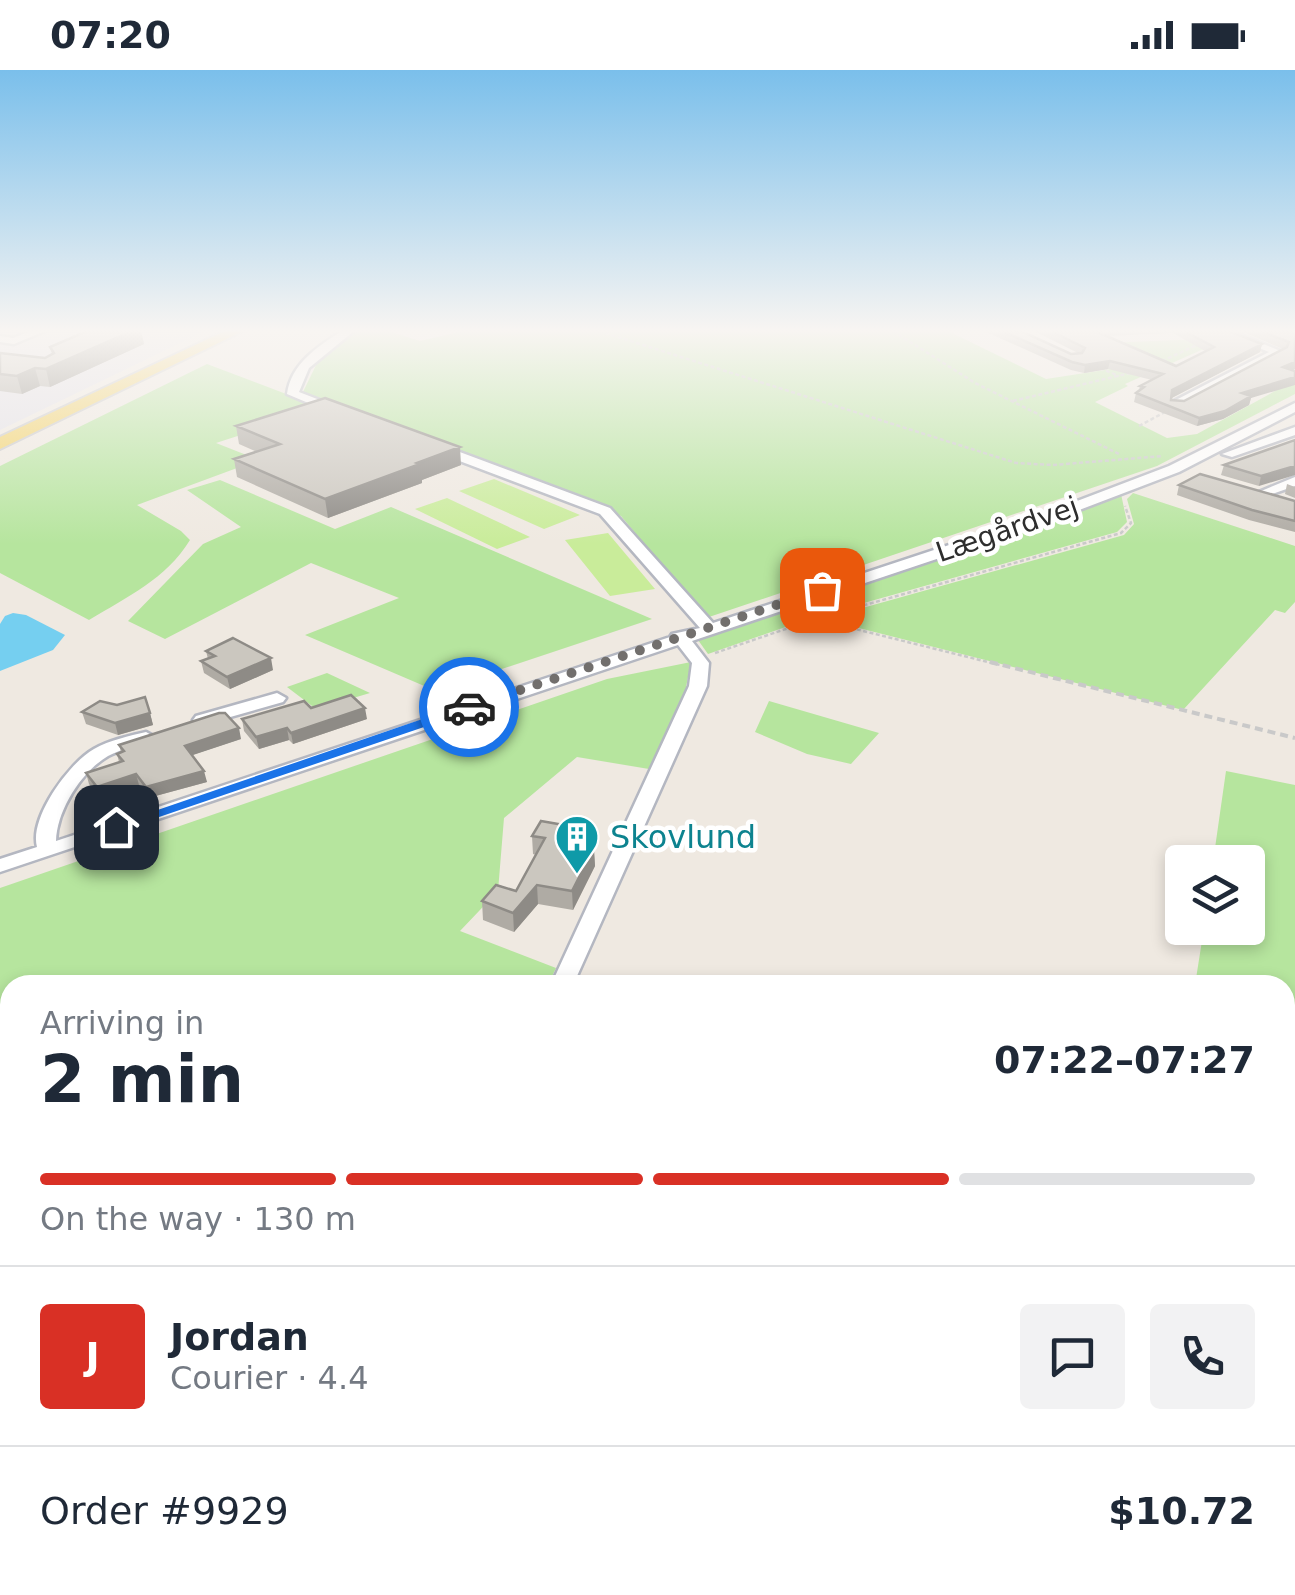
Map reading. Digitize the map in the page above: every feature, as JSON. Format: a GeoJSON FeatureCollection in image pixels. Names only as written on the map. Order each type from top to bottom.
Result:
{"type":"FeatureCollection","features":[{"type":"Feature","properties":{"kind":"main road"},"geometry":{"type":"LineString","coordinates":[[0,444],[86,402]]}},
{"type":"Feature","properties":{"kind":"street"},"geometry":{"type":"LineString","coordinates":[[314,402],[346,414]]}},
{"type":"Feature","properties":{"kind":"street"},"geometry":{"type":"LineString","coordinates":[[1176,404],[1180,402]]}},
{"type":"Feature","properties":{"kind":"street","name":"Lægårdvej"},"geometry":{"type":"LineString","coordinates":[[0,866],[1048,516],[1174,466],[1295,406]]}},
{"type":"Feature","properties":{"kind":"street"},"geometry":{"type":"LineString","coordinates":[[1174,466],[1295,431]]}},
{"type":"Feature","properties":{"kind":"street"},"geometry":{"type":"LineString","coordinates":[[418,441],[604,511],[708,627]]}},
{"type":"Feature","properties":{"kind":"street"},"geometry":{"type":"LineString","coordinates":[[1174,466],[1205,478]]}},
{"type":"Feature","properties":{"kind":"street"},"geometry":{"type":"LineString","coordinates":[[1261,494],[1295,481]]}},
{"type":"Feature","properties":{"kind":"street"},"geometry":{"type":"LineString","coordinates":[[1242,488],[1278,499]]}},
{"type":"Feature","properties":{"kind":"street"},"geometry":{"type":"LineString","coordinates":[[567,975],[698,686],[702,672],[700,657],[678,637]]}},
{"type":"Feature","properties":{"kind":"street"},"geometry":{"type":"LineString","coordinates":[[48,849],[43,841],[45,826],[93,757],[114,746],[277,698]]}},
{"type":"Feature","properties":{"kind":"path"},"geometry":{"type":"LineString","coordinates":[[824,402],[1016,463],[1054,466],[1121,455]]}},
{"type":"Feature","properties":{"kind":"path"},"geometry":{"type":"LineString","coordinates":[[1014,402],[1121,455],[1174,466]]}},
{"type":"Feature","properties":{"kind":"path"},"geometry":{"type":"LineString","coordinates":[[1139,426],[1176,404]]}},
{"type":"Feature","properties":{"kind":"path"},"geometry":{"type":"LineString","coordinates":[[700,657],[815,619],[1121,533],[1130,523],[1125,496]]}},
{"type":"Feature","properties":{"kind":"path"},"geometry":{"type":"LineString","coordinates":[[815,619],[1295,738]]}},
{"type":"Feature","properties":{"kind":"shaded area"},"geometry":{"type":"Polygon","coordinates":[[[0,402],[58,402],[0,430],[0,402]]]}},
{"type":"Feature","properties":{"kind":"green space"},"geometry":{"type":"Polygon","coordinates":[[[130,402],[308,402],[323,408],[216,443],[259,460],[137,505],[190,540],[158,576],[89,620],[0,573],[0,466],[130,402]]]}},
{"type":"Feature","properties":{"kind":"green space"},"geometry":{"type":"Polygon","coordinates":[[[323,402],[1095,402],[1167,438],[1197,434],[1255,402],[1279,402],[1157,466],[706,618],[621,516],[323,402]]]}},
{"type":"Feature","properties":{"kind":"green space"},"geometry":{"type":"Polygon","coordinates":[[[494,479],[580,515],[544,529],[459,491],[494,479]]]}},
{"type":"Feature","properties":{"kind":"green space"},"geometry":{"type":"Polygon","coordinates":[[[220,480],[335,529],[391,507],[652,619],[436,691],[305,635],[399,598],[311,563],[165,639],[128,621],[203,544],[241,527],[187,490],[220,480]]]}},
{"type":"Feature","properties":{"kind":"green space"},"geometry":{"type":"Polygon","coordinates":[[[1133,493],[1295,546],[1295,602],[1285,613],[1275,610],[1183,710],[823,619],[1124,535],[1134,524],[1127,499],[1133,493]]]}},
{"type":"Feature","properties":{"kind":"green space"},"geometry":{"type":"Polygon","coordinates":[[[1121,494],[1127,522],[1117,532],[814,617],[708,654],[698,640],[1070,515],[1121,494]]]}},
{"type":"Feature","properties":{"kind":"green space"},"geometry":{"type":"Polygon","coordinates":[[[447,498],[530,537],[497,549],[415,509],[447,498]]]}},
{"type":"Feature","properties":{"kind":"green space"},"geometry":{"type":"Polygon","coordinates":[[[608,533],[655,589],[610,596],[565,540],[608,533]]]}},
{"type":"Feature","properties":{"kind":"green space"},"geometry":{"type":"Polygon","coordinates":[[[691,662],[685,692],[649,769],[577,757],[504,818],[498,891],[460,931],[556,968],[553,975],[0,975],[0,888],[607,679],[691,662]]]}},
{"type":"Feature","properties":{"kind":"green space"},"geometry":{"type":"Polygon","coordinates":[[[327,673],[370,693],[316,709],[287,687],[327,673]]]}},
{"type":"Feature","properties":{"kind":"green space"},"geometry":{"type":"Polygon","coordinates":[[[769,701],[879,733],[851,764],[807,754],[755,732],[769,701]]]}},
{"type":"Feature","properties":{"kind":"green space"},"geometry":{"type":"Polygon","coordinates":[[[1226,771],[1295,785],[1295,975],[1197,975],[1201,945],[1265,945],[1265,845],[1215,845],[1226,771]]]}},
{"type":"Feature","properties":{"kind":"water"},"geometry":{"type":"Polygon","coordinates":[[[13,613],[26,615],[65,635],[53,650],[0,671],[0,624],[13,613]]]}},
{"type":"Feature","properties":{"kind":"building"},"geometry":{"type":"Polygon","coordinates":[[[312,402],[336,402],[460,447],[325,499],[234,459],[280,444],[236,426],[312,402]]]}},
{"type":"Feature","properties":{"kind":"building"},"geometry":{"type":"Polygon","coordinates":[[[1159,402],[1240,402],[1225,411],[1199,418],[1159,402]]]}},
{"type":"Feature","properties":{"kind":"building"},"geometry":{"type":"Polygon","coordinates":[[[1295,440],[1295,466],[1261,476],[1224,465],[1295,440]]]}},
{"type":"Feature","properties":{"kind":"building"},"geometry":{"type":"Polygon","coordinates":[[[1200,474],[1295,501],[1295,521],[1179,485],[1200,474]]]}},
{"type":"Feature","properties":{"kind":"building"},"geometry":{"type":"Polygon","coordinates":[[[233,638],[271,658],[227,677],[201,661],[215,656],[206,651],[233,638]]]}},
{"type":"Feature","properties":{"kind":"building"},"geometry":{"type":"Polygon","coordinates":[[[351,695],[365,708],[291,733],[287,728],[256,737],[242,719],[304,701],[311,708],[351,695]]]}},
{"type":"Feature","properties":{"kind":"building"},"geometry":{"type":"Polygon","coordinates":[[[145,697],[150,713],[115,723],[82,712],[100,701],[117,705],[145,697]]]}},
{"type":"Feature","properties":{"kind":"building"},"geometry":{"type":"Polygon","coordinates":[[[225,713],[239,728],[185,746],[204,771],[146,787],[136,774],[97,787],[86,773],[123,761],[117,754],[124,751],[119,745],[225,713]]]}},
{"type":"Feature","properties":{"kind":"building"},"geometry":{"type":"Polygon","coordinates":[[[541,821],[592,830],[583,846],[594,848],[572,891],[537,885],[513,913],[482,901],[496,885],[516,891],[545,838],[532,836],[541,821]]]}},
{"type":"Feature","properties":{"kind":"way so far"},"geometry":{"type":"LineString","coordinates":[[469,707],[822,590]]}},
{"type":"Feature","properties":{"kind":"place","name":"Skovlund"},"geometry":{"type":"Point","coordinates":[577,875]}},
{"type":"Feature","properties":{"kind":"route"},"geometry":{"type":"LineString","coordinates":[[116,827],[469,707]]}}]}
